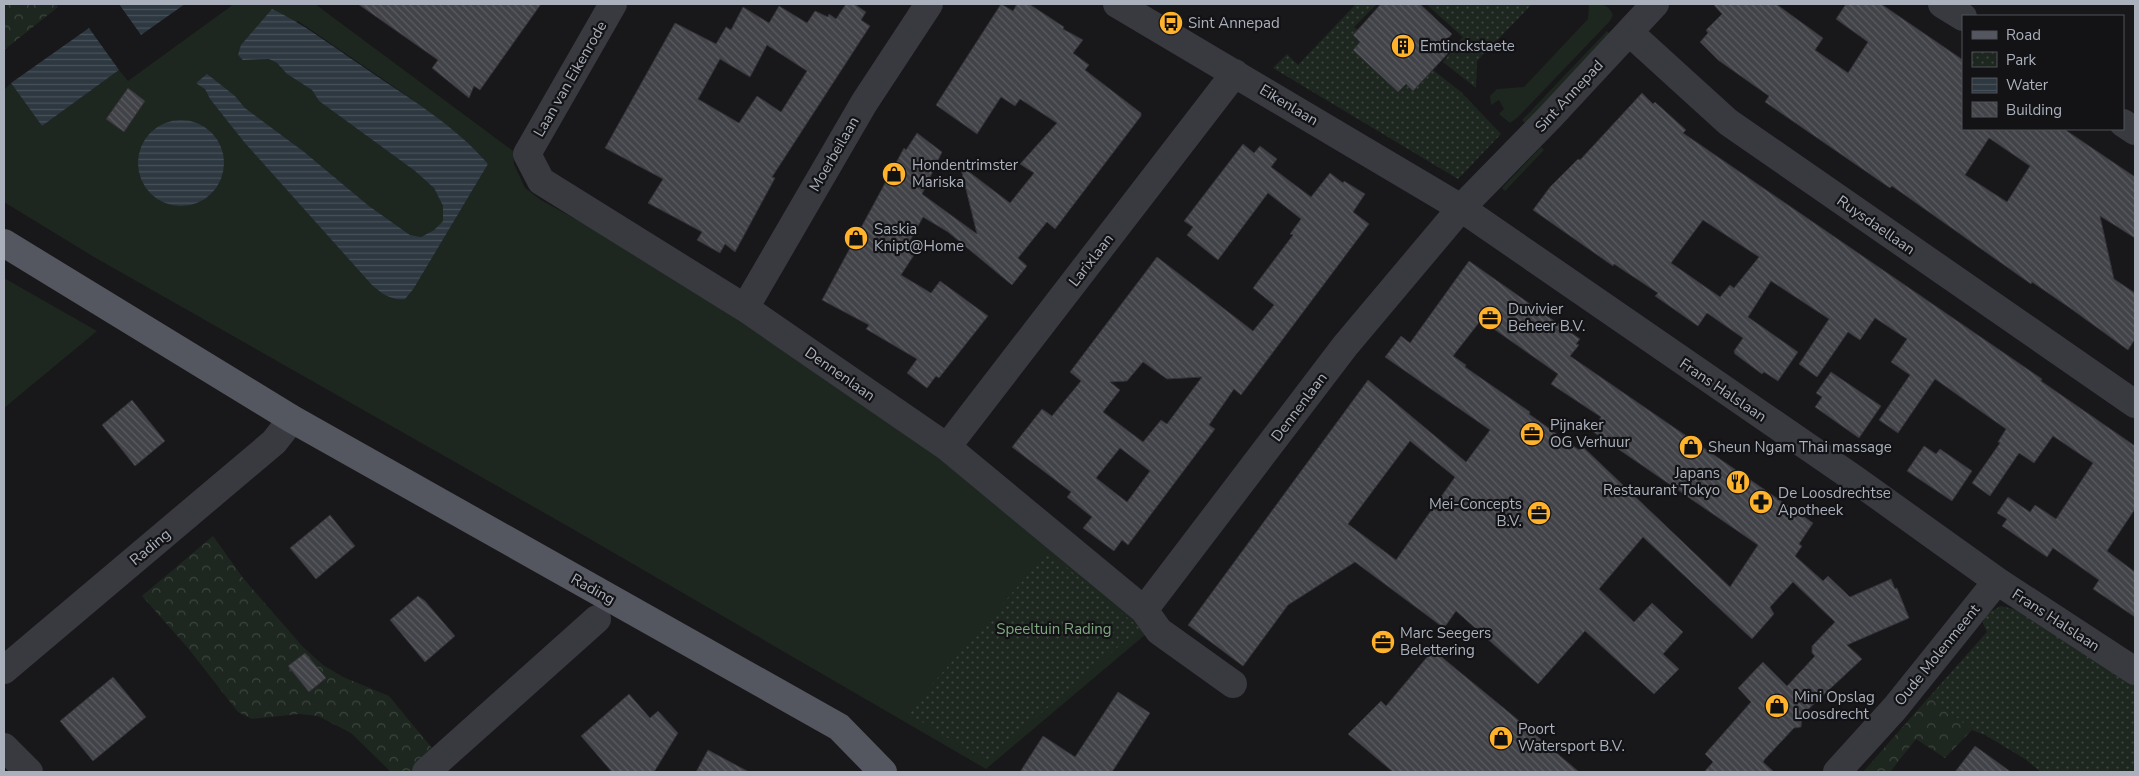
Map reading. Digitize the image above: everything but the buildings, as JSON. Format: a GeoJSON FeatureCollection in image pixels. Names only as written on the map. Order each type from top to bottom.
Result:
{"type":"FeatureCollection","features":[{"type":"Feature","properties":{"kind":"main road","name":"Rading"},"geometry":{"type":"LineString","coordinates":[[4,243],[292,419],[839,728],[883,772]]}},
{"type":"Feature","properties":{"kind":"street","name":"Laan van Eikenrode"},"geometry":{"type":"LineString","coordinates":[[528,154],[612,4]]}},
{"type":"Feature","properties":{"kind":"street","name":"Moerbeilaan"},"geometry":{"type":"LineString","coordinates":[[745,308],[864,103],[929,4]]}},
{"type":"Feature","properties":{"kind":"street","name":"Eikenlaan"},"geometry":{"type":"LineString","coordinates":[[1117,4],[1461,208]]}},
{"type":"Feature","properties":{"kind":"street","name":"Sint Annepad"},"geometry":{"type":"LineString","coordinates":[[1461,208],[1550,118],[1655,4]]}},
{"type":"Feature","properties":{"kind":"street"},"geometry":{"type":"LineString","coordinates":[[1942,4],[1962,16]]}},
{"type":"Feature","properties":{"kind":"street","name":"Ruysdaellaan"},"geometry":{"type":"LineString","coordinates":[[1629,32],[1728,122],[2135,404]]}},
{"type":"Feature","properties":{"kind":"street","name":"Larixlaan"},"geometry":{"type":"LineString","coordinates":[[947,447],[1235,73]]}},
{"type":"Feature","properties":{"kind":"street"},"geometry":{"type":"LineString","coordinates":[[2124,124],[2135,131]]}},
{"type":"Feature","properties":{"kind":"street","name":"Dennenlaan"},"geometry":{"type":"LineString","coordinates":[[528,154],[541,181],[745,308],[947,447],[1144,610],[1159,630],[1233,684]]}},
{"type":"Feature","properties":{"kind":"street","name":"Dennenlaan"},"geometry":{"type":"LineString","coordinates":[[1144,610],[1345,346],[1461,208]]}},
{"type":"Feature","properties":{"kind":"street","name":"Frans Halslaan"},"geometry":{"type":"LineString","coordinates":[[1461,208],[1856,480],[1996,582],[2135,671]]}},
{"type":"Feature","properties":{"kind":"street","name":"Rading"},"geometry":{"type":"LineString","coordinates":[[4,670],[274,442],[292,419]]}},
{"type":"Feature","properties":{"kind":"street","name":"Oude Molenmeent"},"geometry":{"type":"LineString","coordinates":[[1838,772],[1895,708],[1996,582]]}},
{"type":"Feature","properties":{"kind":"street","name":"Rading"},"geometry":{"type":"LineString","coordinates":[[426,772],[597,619]]}},
{"type":"Feature","properties":{"kind":"street"},"geometry":{"type":"LineString","coordinates":[[4,747],[29,772]]}},
{"type":"Feature","properties":{"kind":"green space"},"geometry":{"type":"Polygon","coordinates":[[[4,4],[56,4],[58,7],[4,50],[4,4]]]}},
{"type":"Feature","properties":{"kind":"green space"},"geometry":{"type":"Polygon","coordinates":[[[234,4],[315,4],[513,151],[514,164],[525,188],[541,200],[606,236],[736,319],[945,460],[1152,629],[986,769],[571,528],[94,257],[4,202],[4,90],[11,83],[42,126],[119,70],[128,81],[234,4]],[[298,21],[243,60],[269,59],[277,63],[287,74],[312,90],[319,101],[415,171],[434,188],[443,206],[443,221],[434,230],[421,237],[410,235],[369,206],[303,151],[245,108],[235,96],[205,89],[210,99],[246,143],[371,284],[414,288],[488,164],[451,130],[409,97],[298,21]],[[201,125],[146,187],[161,199],[170,203],[187,204],[205,198],[213,192],[217,140],[201,125]]]}},
{"type":"Feature","properties":{"kind":"green space"},"geometry":{"type":"Polygon","coordinates":[[[1356,4],[1377,4],[1354,27],[1358,30],[1353,35],[1360,42],[1353,50],[1387,78],[1385,80],[1398,92],[1406,84],[1413,91],[1433,70],[1461,92],[1501,134],[1458,179],[1273,68],[1287,54],[1298,65],[1356,4]]]}},
{"type":"Feature","properties":{"kind":"green space"},"geometry":{"type":"Polygon","coordinates":[[[1426,4],[1532,4],[1477,61],[1476,88],[1443,62],[1463,37],[1426,4]]]}},
{"type":"Feature","properties":{"kind":"green space"},"geometry":{"type":"Polygon","coordinates":[[[1589,4],[1601,4],[1609,8],[1613,15],[1610,21],[1518,117],[1510,123],[1499,114],[1504,109],[1499,100],[1491,105],[1490,96],[1497,89],[1524,87],[1588,19],[1589,4]]]}},
{"type":"Feature","properties":{"kind":"green space"},"geometry":{"type":"Polygon","coordinates":[[[1607,31],[1613,37],[1528,126],[1522,120],[1607,31]]]}},
{"type":"Feature","properties":{"kind":"green space"},"geometry":{"type":"Polygon","coordinates":[[[1541,147],[1544,150],[1505,191],[1502,188],[1541,147]]]}},
{"type":"Feature","properties":{"kind":"green space"},"geometry":{"type":"Polygon","coordinates":[[[4,278],[97,331],[4,408],[4,278]]]}},
{"type":"Feature","properties":{"kind":"green space"},"geometry":{"type":"Polygon","coordinates":[[[213,536],[243,578],[303,647],[323,665],[343,677],[389,696],[436,753],[414,772],[391,772],[351,733],[318,716],[299,714],[252,719],[238,712],[188,648],[142,596],[213,536]]]}},
{"type":"Feature","properties":{"kind":"green space","name":"Speeltuin Rading"},"geometry":{"type":"Polygon","coordinates":[[[1048,552],[1140,628],[986,761],[907,713],[1048,552]]]}},
{"type":"Feature","properties":{"kind":"green space"},"geometry":{"type":"Polygon","coordinates":[[[2001,606],[2017,610],[2135,682],[2135,772],[2041,772],[2025,759],[1985,735],[1972,730],[1930,696],[1987,632],[1983,623],[1986,614],[2001,606]]]}},
{"type":"Feature","properties":{"kind":"green space"},"geometry":{"type":"Polygon","coordinates":[[[1930,696],[1972,730],[1945,758],[1916,739],[1890,772],[1863,772],[1930,696]]]}},
{"type":"Feature","properties":{"kind":"water"},"geometry":{"type":"Polygon","coordinates":[[[119,4],[185,4],[141,35],[119,4]]]}},
{"type":"Feature","properties":{"kind":"water"},"geometry":{"type":"Polygon","coordinates":[[[272,9],[307,28],[428,111],[475,149],[488,164],[414,288],[405,299],[391,298],[371,284],[245,143],[210,99],[205,89],[196,83],[207,74],[235,96],[245,108],[303,151],[369,206],[410,235],[421,237],[434,230],[443,221],[443,206],[434,188],[415,171],[319,101],[312,90],[287,74],[277,63],[269,59],[243,60],[238,55],[241,45],[272,9]]]}},
{"type":"Feature","properties":{"kind":"water"},"geometry":{"type":"Polygon","coordinates":[[[89,28],[119,70],[42,126],[11,83],[89,28]]]}},
{"type":"Feature","properties":{"kind":"water"},"geometry":{"type":"Polygon","coordinates":[[[181,120],[197,124],[211,133],[220,147],[224,163],[220,179],[211,193],[197,202],[181,206],[165,202],[151,193],[142,179],[138,163],[142,147],[151,133],[165,124],[181,120]]]}},
{"type":"Feature","properties":{"kind":"place","name":"Sint Annepad"},"geometry":{"type":"Point","coordinates":[1171,23]}},
{"type":"Feature","properties":{"kind":"place","name":"Emtinckstaete"},"geometry":{"type":"Point","coordinates":[1403,46]}},
{"type":"Feature","properties":{"kind":"place","name":"Hondentrimster Mariska"},"geometry":{"type":"Point","coordinates":[894,174]}},
{"type":"Feature","properties":{"kind":"place","name":"Saskia Knipt@Home"},"geometry":{"type":"Point","coordinates":[856,238]}},
{"type":"Feature","properties":{"kind":"place","name":"Duvivier Beheer B.V."},"geometry":{"type":"Point","coordinates":[1490,318]}},
{"type":"Feature","properties":{"kind":"place","name":"Pijnaker OG Verhuur"},"geometry":{"type":"Point","coordinates":[1532,434]}},
{"type":"Feature","properties":{"kind":"place","name":"Sheun Ngam Thai massage"},"geometry":{"type":"Point","coordinates":[1691,447]}},
{"type":"Feature","properties":{"kind":"place","name":"Japans Restaurant Tokyo"},"geometry":{"type":"Point","coordinates":[1738,482]}},
{"type":"Feature","properties":{"kind":"place","name":"De Loosdrechtse Apotheek"},"geometry":{"type":"Point","coordinates":[1761,502]}},
{"type":"Feature","properties":{"kind":"place","name":"Mei-Concepts B.V."},"geometry":{"type":"Point","coordinates":[1539,513]}},
{"type":"Feature","properties":{"kind":"place","name":"Marc Seegers Belettering"},"geometry":{"type":"Point","coordinates":[1383,642]}},
{"type":"Feature","properties":{"kind":"place","name":"Mini Opslag Loosdrecht"},"geometry":{"type":"Point","coordinates":[1777,706]}},
{"type":"Feature","properties":{"kind":"place","name":"Poort Watersport B.V."},"geometry":{"type":"Point","coordinates":[1501,738]}}]}
